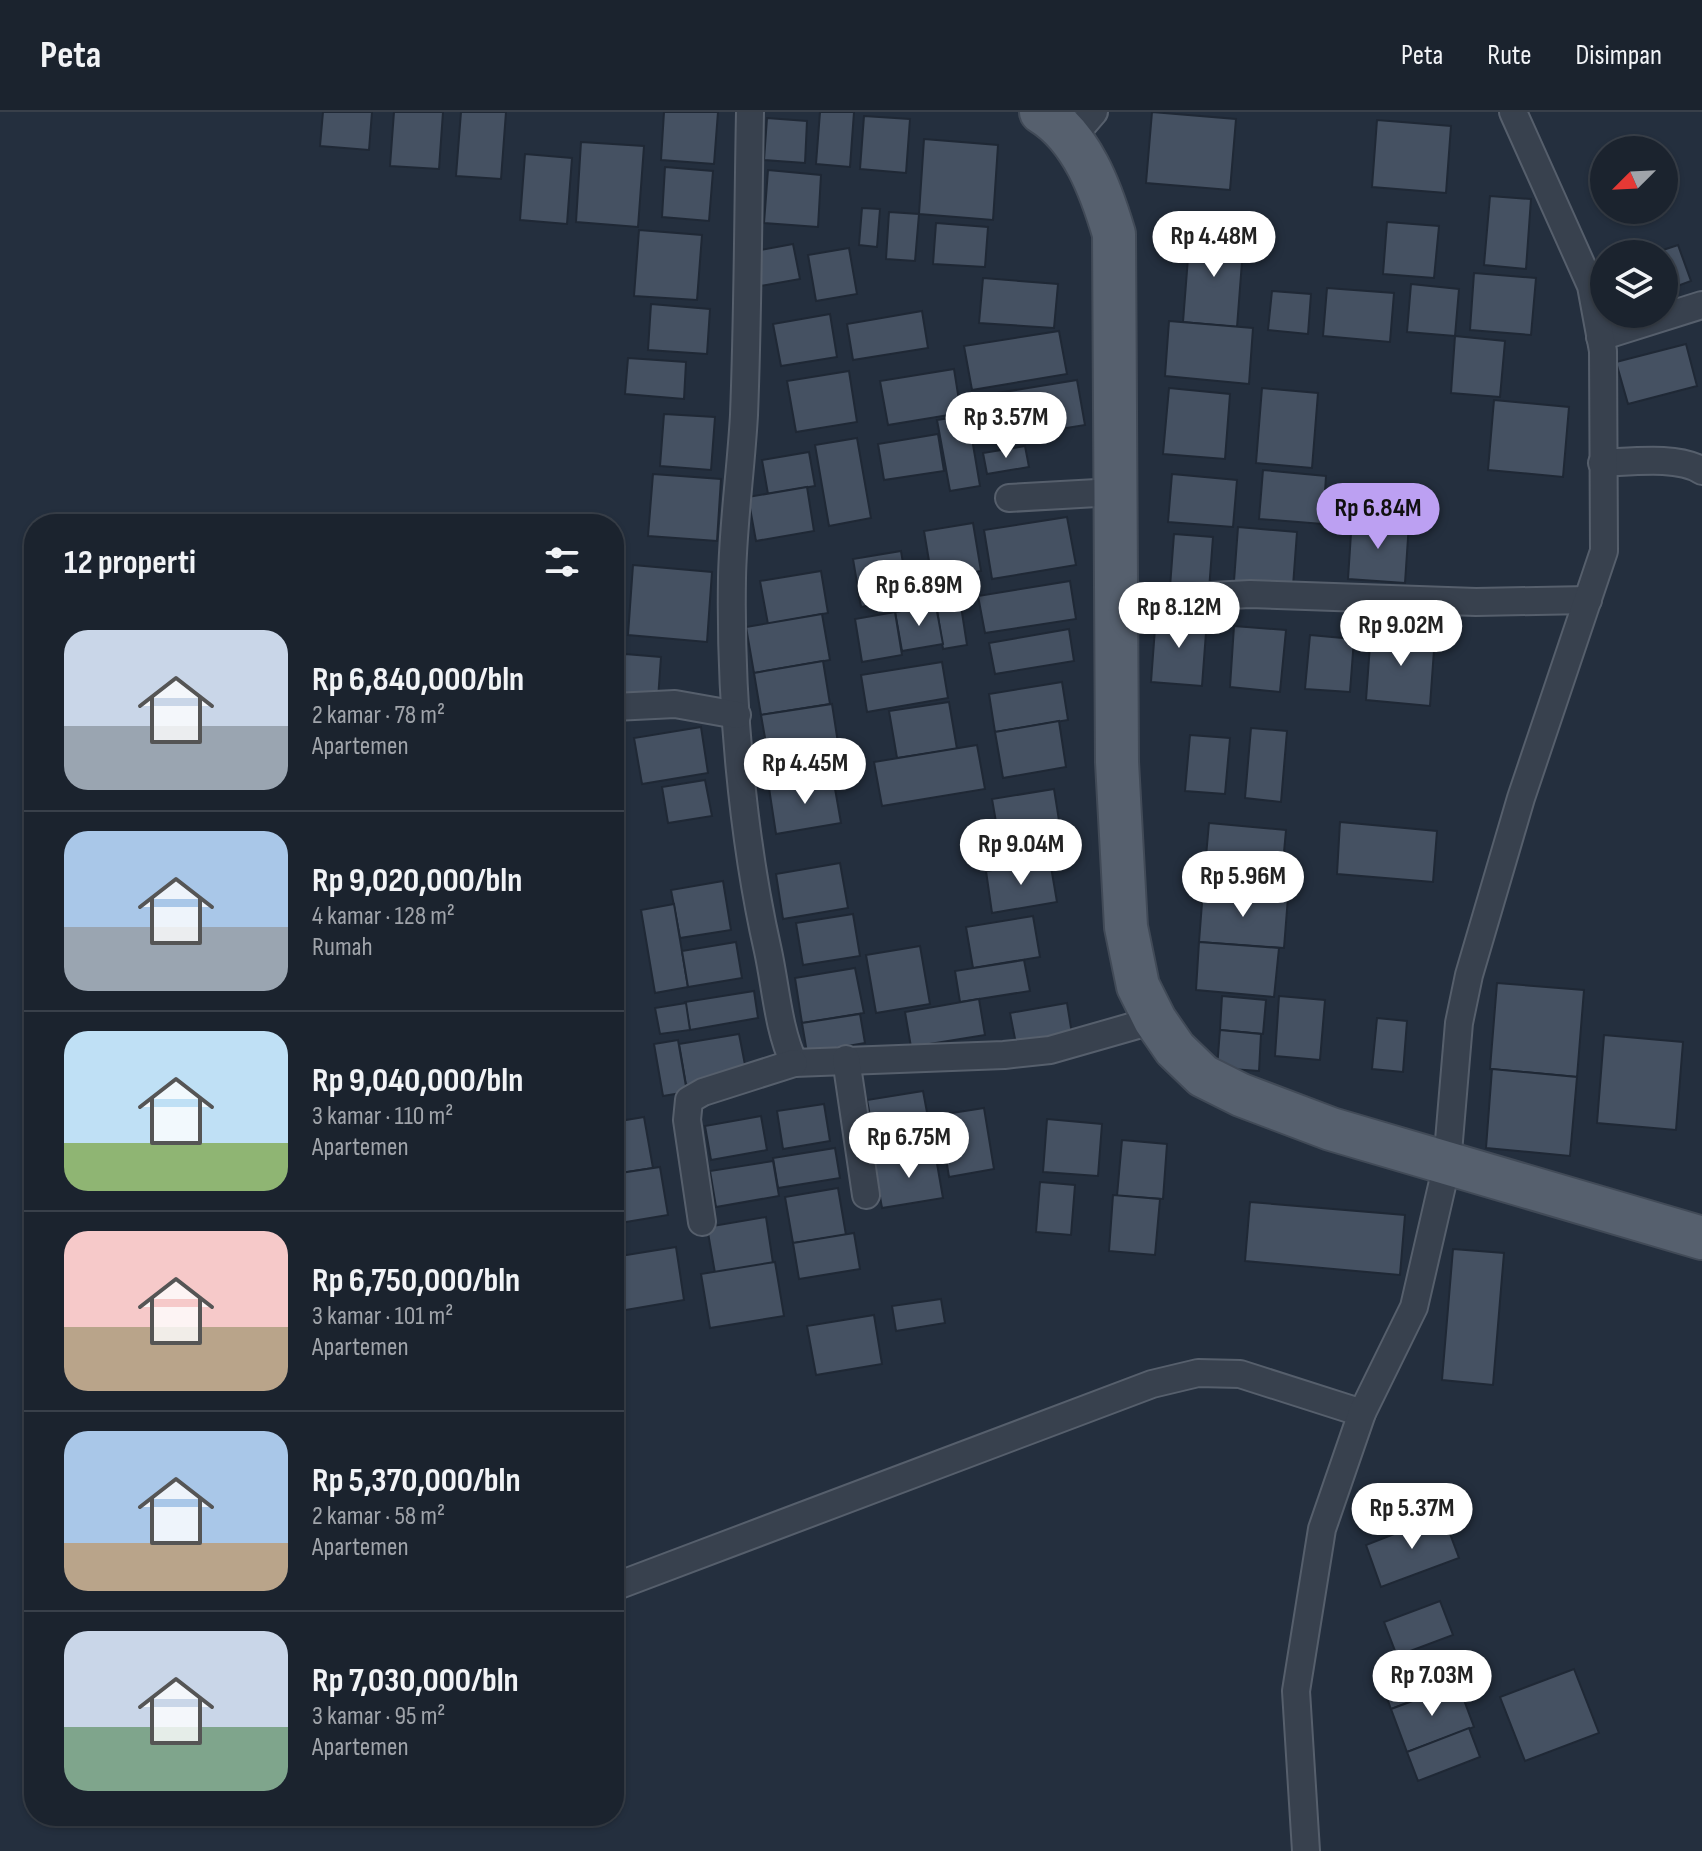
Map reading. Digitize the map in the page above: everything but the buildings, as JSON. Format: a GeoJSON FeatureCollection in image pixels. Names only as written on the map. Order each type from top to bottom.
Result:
{"type":"FeatureCollection","features":[{"type":"Feature","properties":{"kind":"main road"},"geometry":{"type":"LineString","coordinates":[[1068,121],[1078,149],[1103,197],[1114,234],[1117,762],[1126,927],[1138,986],[1155,1020],[1175,1049],[1203,1076],[1331,1129],[1702,1238]]}},
{"type":"Feature","properties":{"kind":"street"},"geometry":{"type":"LineString","coordinates":[[750,112],[744,416],[732,578],[737,715],[740,771],[760,915],[783,1033],[794,1063]]}},
{"type":"Feature","properties":{"kind":"street"},"geometry":{"type":"LineString","coordinates":[[1306,1851],[1296,1691],[1322,1529],[1362,1413],[1414,1307],[1447,1164],[1459,1023],[1469,975],[1521,798],[1604,551],[1603,351],[1591,286],[1513,112]]}},
{"type":"Feature","properties":{"kind":"street"},"geometry":{"type":"LineString","coordinates":[[1600,337],[1702,305]]}},
{"type":"Feature","properties":{"kind":"street"},"geometry":{"type":"LineString","coordinates":[[1602,463],[1649,461],[1685,464],[1702,471]]}},
{"type":"Feature","properties":{"kind":"street"},"geometry":{"type":"LineString","coordinates":[[1009,498],[1115,492]]}},
{"type":"Feature","properties":{"kind":"street"},"geometry":{"type":"LineString","coordinates":[[1116,601],[1250,594],[1476,602],[1588,600]]}},
{"type":"Feature","properties":{"kind":"street"},"geometry":{"type":"LineString","coordinates":[[624,707],[675,704],[737,715]]}},
{"type":"Feature","properties":{"kind":"street"},"geometry":{"type":"LineString","coordinates":[[702,1222],[687,1120],[689,1100],[703,1092],[794,1063],[1004,1055],[1050,1050],[1155,1020]]}},
{"type":"Feature","properties":{"kind":"street"},"geometry":{"type":"LineString","coordinates":[[846,1059],[866,1195]]}},
{"type":"Feature","properties":{"kind":"street"},"geometry":{"type":"LineString","coordinates":[[624,1583],[1152,1384],[1198,1373],[1240,1374],[1362,1413]]}}]}
